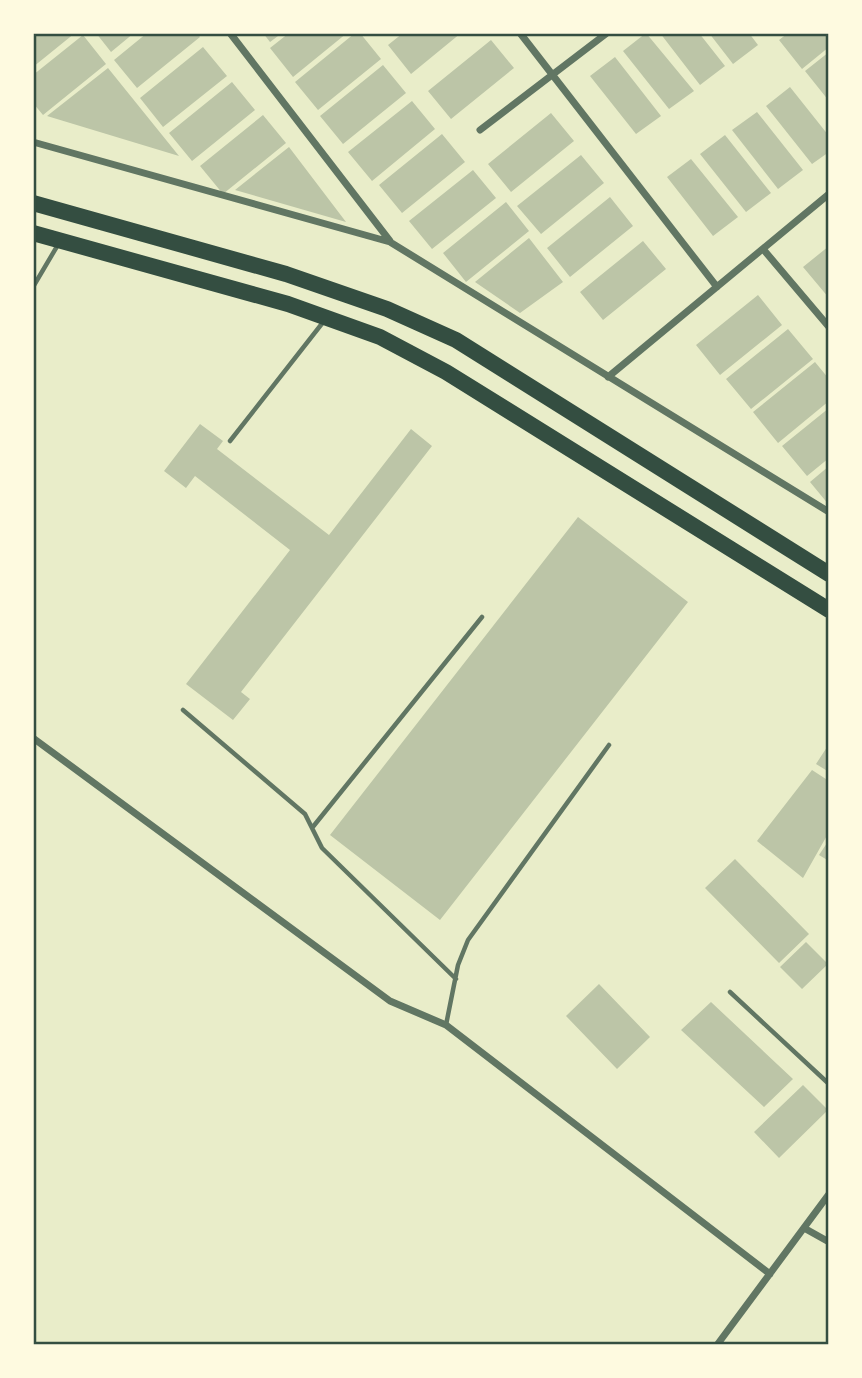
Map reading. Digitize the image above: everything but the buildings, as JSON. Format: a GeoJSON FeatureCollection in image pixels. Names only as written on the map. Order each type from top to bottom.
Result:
{"type":"FeatureCollection","features":[{"type":"Feature","properties":{"kind":"main road"},"geometry":{"type":"LineString","coordinates":[[33,202],[286,274],[387,309],[456,340],[829,574]]}},
{"type":"Feature","properties":{"kind":"main road"},"geometry":{"type":"LineString","coordinates":[[33,233],[288,304],[380,337],[446,372],[829,610]]}},
{"type":"Feature","properties":{"kind":"street"},"geometry":{"type":"LineString","coordinates":[[230,33],[390,242]]}},
{"type":"Feature","properties":{"kind":"street"},"geometry":{"type":"LineString","coordinates":[[520,33],[717,287]]}},
{"type":"Feature","properties":{"kind":"street"},"geometry":{"type":"LineString","coordinates":[[480,130],[607,33]]}},
{"type":"Feature","properties":{"kind":"street"},"geometry":{"type":"LineString","coordinates":[[33,142],[390,242],[829,512]]}},
{"type":"Feature","properties":{"kind":"street"},"geometry":{"type":"LineString","coordinates":[[607,377],[829,194]]}},
{"type":"Feature","properties":{"kind":"street"},"geometry":{"type":"LineString","coordinates":[[763,249],[829,327]]}},
{"type":"Feature","properties":{"kind":"street"},"geometry":{"type":"LineString","coordinates":[[33,738],[390,1000],[446,1025],[770,1274]]}},
{"type":"Feature","properties":{"kind":"street"},"geometry":{"type":"LineString","coordinates":[[718,1345],[829,1194]]}},
{"type":"Feature","properties":{"kind":"street"},"geometry":{"type":"LineString","coordinates":[[804,1228],[829,1242]]}},
{"type":"Feature","properties":{"kind":"lane"},"geometry":{"type":"LineString","coordinates":[[33,287],[60,240]]}},
{"type":"Feature","properties":{"kind":"lane"},"geometry":{"type":"LineString","coordinates":[[230,441],[327,318]]}},
{"type":"Feature","properties":{"kind":"lane"},"geometry":{"type":"LineString","coordinates":[[312,828],[482,617]]}},
{"type":"Feature","properties":{"kind":"lane"},"geometry":{"type":"LineString","coordinates":[[183,710],[298,806],[305,814],[322,848],[456,979]]}},
{"type":"Feature","properties":{"kind":"lane"},"geometry":{"type":"LineString","coordinates":[[446,1025],[468,940],[609,745]]}},
{"type":"Feature","properties":{"kind":"lane"},"geometry":{"type":"LineString","coordinates":[[730,992],[829,1084]]}}]}
